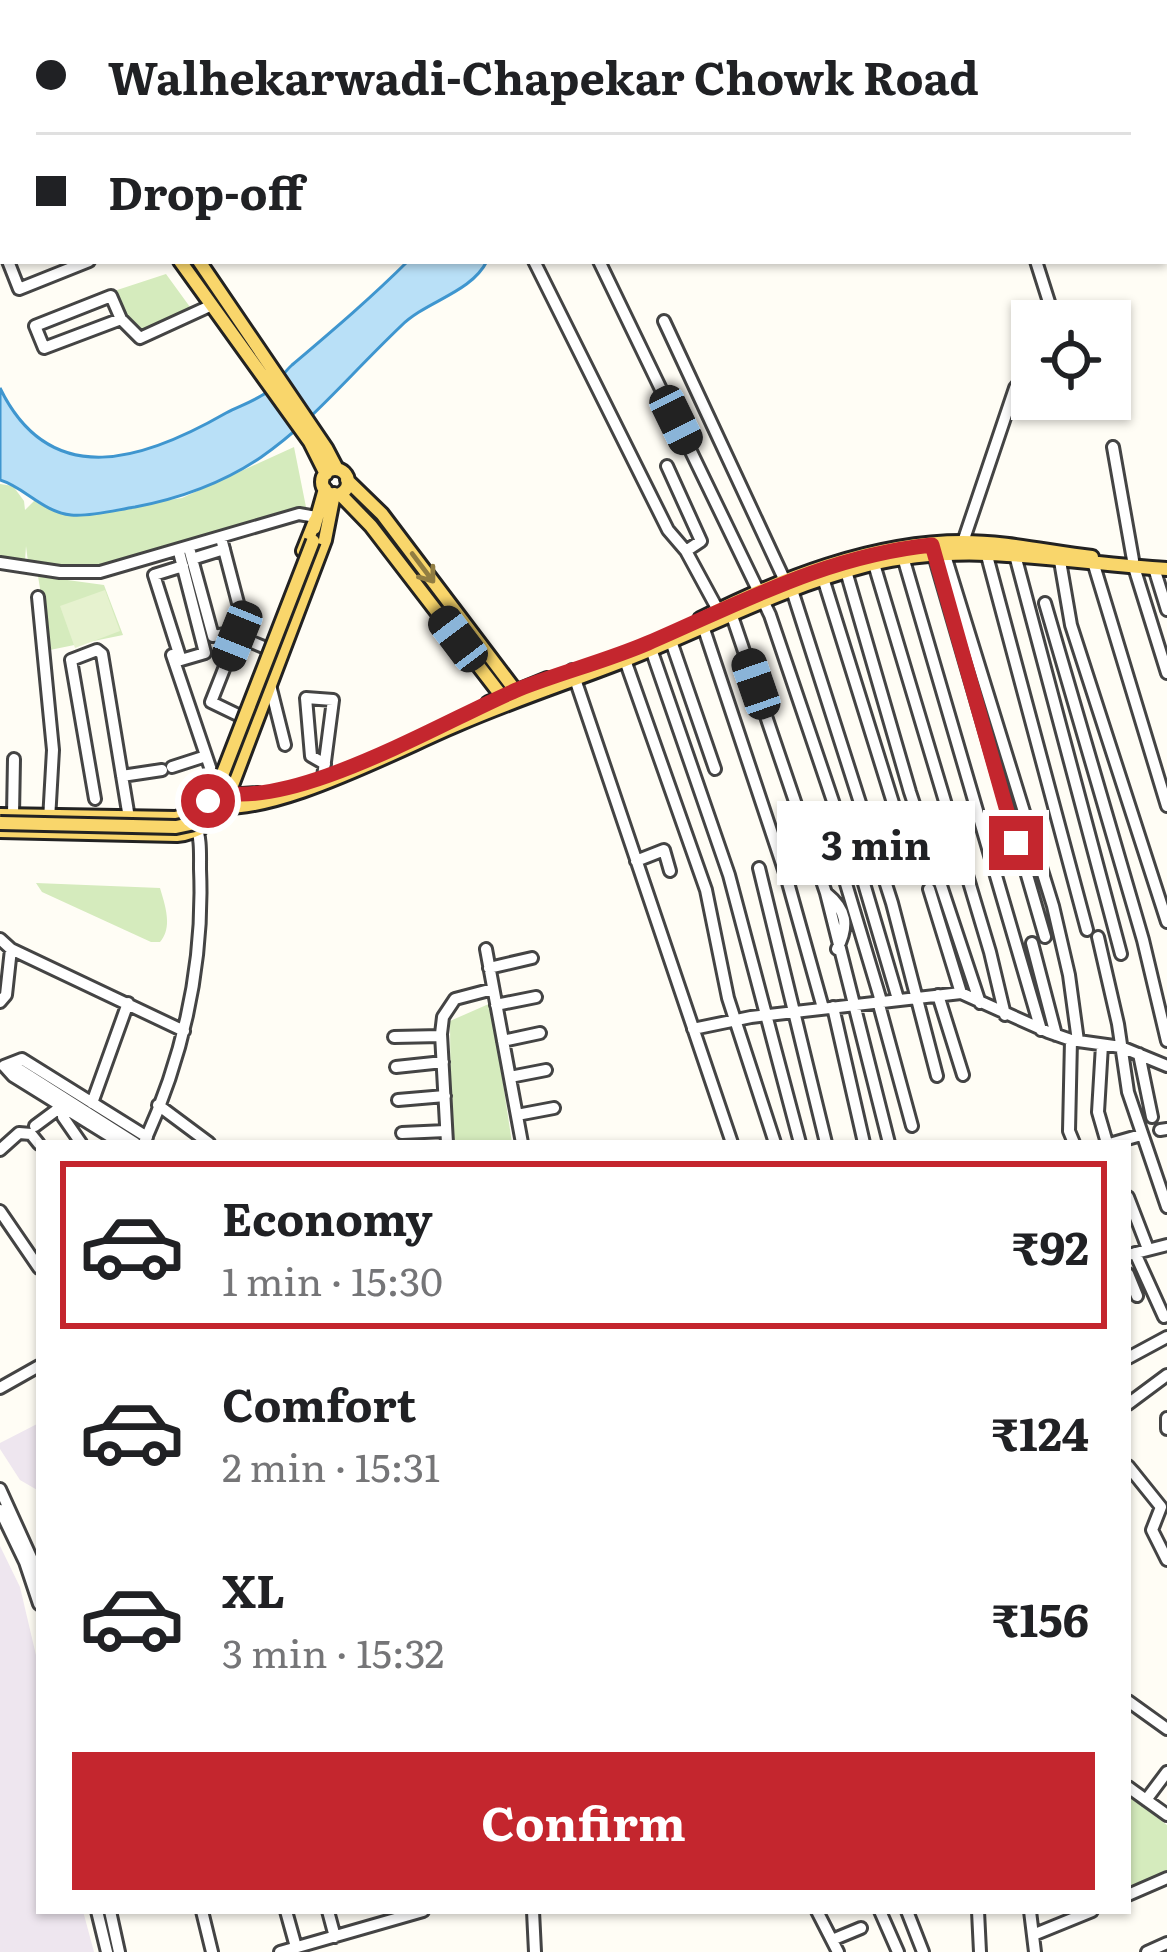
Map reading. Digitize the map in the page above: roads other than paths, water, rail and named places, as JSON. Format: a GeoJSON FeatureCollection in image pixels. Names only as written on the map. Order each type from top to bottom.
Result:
{"type":"FeatureCollection","features":[{"type":"Feature","properties":{"kind":"main road"},"geometry":{"type":"LineString","coordinates":[[182,264],[261,361]]}},
{"type":"Feature","properties":{"kind":"main road"},"geometry":{"type":"LineString","coordinates":[[201,264],[346,490],[333,492]]}},
{"type":"Feature","properties":{"kind":"main road"},"geometry":{"type":"LineString","coordinates":[[337,474],[321,481],[371,526],[511,698]]}},
{"type":"Feature","properties":{"kind":"main road"},"geometry":{"type":"LineString","coordinates":[[337,474],[382,514],[511,698]]}},
{"type":"Feature","properties":{"kind":"main road"},"geometry":{"type":"LineString","coordinates":[[3,821],[191,815],[204,805],[333,492]]}},
{"type":"Feature","properties":{"kind":"main road"},"geometry":{"type":"LineString","coordinates":[[3,821],[169,827],[202,819],[319,519]]}},
{"type":"Feature","properties":{"kind":"main road"},"geometry":{"type":"LineString","coordinates":[[230,800],[325,541],[319,519]]}},
{"type":"Feature","properties":{"kind":"main road"},"geometry":{"type":"LineString","coordinates":[[788,585],[963,542],[1060,562],[1134,563]]}},
{"type":"Feature","properties":{"kind":"main road"},"geometry":{"type":"LineString","coordinates":[[606,664],[788,585],[868,562],[936,550],[981,549],[1163,566]]}},
{"type":"Feature","properties":{"kind":"main road"},"geometry":{"type":"LineString","coordinates":[[3,821],[48,832],[169,836],[198,830],[230,800],[324,770],[573,673],[625,660],[725,612]]}},
{"type":"Feature","properties":{"kind":"main road"},"geometry":{"type":"LineString","coordinates":[[204,805],[313,786],[511,698]]}},
{"type":"Feature","properties":{"kind":"main road"},"geometry":{"type":"LineString","coordinates":[[214,786],[230,800]]}},
{"type":"Feature","properties":{"kind":"street"},"geometry":{"type":"LineString","coordinates":[[9,264],[20,289],[82,264]]}},
{"type":"Feature","properties":{"kind":"street"},"geometry":{"type":"LineString","coordinates":[[535,264],[668,530],[725,612],[826,893],[840,906],[845,920],[837,949],[889,1140]]}},
{"type":"Feature","properties":{"kind":"street"},"geometry":{"type":"LineString","coordinates":[[600,264],[759,596],[842,831]]}},
{"type":"Feature","properties":{"kind":"street"},"geometry":{"type":"LineString","coordinates":[[1037,264],[1048,300]]}},
{"type":"Feature","properties":{"kind":"street"},"geometry":{"type":"LineString","coordinates":[[121,320],[45,348],[34,326],[111,296],[121,320],[140,338],[212,305]]}},
{"type":"Feature","properties":{"kind":"street"},"geometry":{"type":"LineString","coordinates":[[664,321],[788,585],[892,902],[937,1076]]}},
{"type":"Feature","properties":{"kind":"street"},"geometry":{"type":"LineString","coordinates":[[963,542],[1011,400]]}},
{"type":"Feature","properties":{"kind":"street"},"geometry":{"type":"LineString","coordinates":[[1113,447],[1134,563],[1167,673]]}},
{"type":"Feature","properties":{"kind":"street"},"geometry":{"type":"LineString","coordinates":[[667,466],[701,541],[686,551]]}},
{"type":"Feature","properties":{"kind":"street"},"geometry":{"type":"LineString","coordinates":[[0,563],[100,572],[186,556],[299,514],[319,519]]}},
{"type":"Feature","properties":{"kind":"street"},"geometry":{"type":"LineString","coordinates":[[186,556],[213,636],[238,632],[244,626],[222,544]]}},
{"type":"Feature","properties":{"kind":"street"},"geometry":{"type":"LineString","coordinates":[[981,549],[1087,929]]}},
{"type":"Feature","properties":{"kind":"street"},"geometry":{"type":"LineString","coordinates":[[936,550],[1045,937]]}},
{"type":"Feature","properties":{"kind":"street"},"geometry":{"type":"LineString","coordinates":[[936,550],[1053,906],[1069,975],[1074,1040],[1072,1140]]}},
{"type":"Feature","properties":{"kind":"street"},"geometry":{"type":"LineString","coordinates":[[1015,555],[1121,954]]}},
{"type":"Feature","properties":{"kind":"street"},"geometry":{"type":"LineString","coordinates":[[186,556],[205,652],[181,660],[154,574],[186,556]]}},
{"type":"Feature","properties":{"kind":"street"},"geometry":{"type":"LineString","coordinates":[[903,557],[1042,1030]]}},
{"type":"Feature","properties":{"kind":"street"},"geometry":{"type":"LineString","coordinates":[[868,562],[990,952],[1005,1015]]}},
{"type":"Feature","properties":{"kind":"street"},"geometry":{"type":"LineString","coordinates":[[1060,562],[1071,625],[1167,922]]}},
{"type":"Feature","properties":{"kind":"street"},"geometry":{"type":"LineString","coordinates":[[1094,565],[1167,806]]}},
{"type":"Feature","properties":{"kind":"street"},"geometry":{"type":"LineString","coordinates":[[1163,566],[1167,610]]}},
{"type":"Feature","properties":{"kind":"street"},"geometry":{"type":"LineString","coordinates":[[846,572],[910,792],[980,1003]]}},
{"type":"Feature","properties":{"kind":"street"},"geometry":{"type":"LineString","coordinates":[[823,578],[912,865]]}},
{"type":"Feature","properties":{"kind":"street"},"geometry":{"type":"LineString","coordinates":[[38,597],[53,750],[48,832]]}},
{"type":"Feature","properties":{"kind":"street"},"geometry":{"type":"LineString","coordinates":[[1045,602],[1143,940],[1167,1041]]}},
{"type":"Feature","properties":{"kind":"street"},"geometry":{"type":"LineString","coordinates":[[161,623],[214,786]]}},
{"type":"Feature","properties":{"kind":"street"},"geometry":{"type":"LineString","coordinates":[[703,626],[828,1008],[863,1140]]}},
{"type":"Feature","properties":{"kind":"street"},"geometry":{"type":"LineString","coordinates":[[240,716],[211,702],[237,636],[266,648]]}},
{"type":"Feature","properties":{"kind":"street"},"geometry":{"type":"LineString","coordinates":[[671,640],[716,769]]}},
{"type":"Feature","properties":{"kind":"street"},"geometry":{"type":"LineString","coordinates":[[651,649],[729,874],[799,1140]]}},
{"type":"Feature","properties":{"kind":"street"},"geometry":{"type":"LineString","coordinates":[[95,799],[73,656],[98,650],[129,818]]}},
{"type":"Feature","properties":{"kind":"street"},"geometry":{"type":"LineString","coordinates":[[625,660],[706,890],[734,1020],[774,1140]]}},
{"type":"Feature","properties":{"kind":"street"},"geometry":{"type":"LineString","coordinates":[[573,673],[731,1140]]}},
{"type":"Feature","properties":{"kind":"street"},"geometry":{"type":"LineString","coordinates":[[270,685],[285,745]]}},
{"type":"Feature","properties":{"kind":"street"},"geometry":{"type":"LineString","coordinates":[[306,698],[333,700],[324,770],[311,756],[306,698]]}},
{"type":"Feature","properties":{"kind":"street"},"geometry":{"type":"LineString","coordinates":[[122,776],[206,756]]}},
{"type":"Feature","properties":{"kind":"street"},"geometry":{"type":"LineString","coordinates":[[3,821],[14,759]]}},
{"type":"Feature","properties":{"kind":"street"},"geometry":{"type":"LineString","coordinates":[[142,1140],[184,1031],[194,985],[202,905],[198,830],[191,815]]}},
{"type":"Feature","properties":{"kind":"street"},"geometry":{"type":"LineString","coordinates":[[636,861],[664,850],[670,871]]}},
{"type":"Feature","properties":{"kind":"street"},"geometry":{"type":"LineString","coordinates":[[855,853],[898,999]]}},
{"type":"Feature","properties":{"kind":"street"},"geometry":{"type":"LineString","coordinates":[[838,857],[912,1126]]}},
{"type":"Feature","properties":{"kind":"street"},"geometry":{"type":"LineString","coordinates":[[759,868],[825,1140]]}},
{"type":"Feature","properties":{"kind":"street"},"geometry":{"type":"LineString","coordinates":[[928,889],[961,993]]}},
{"type":"Feature","properties":{"kind":"street"},"geometry":{"type":"LineString","coordinates":[[1098,938],[1126,1083],[1167,1207]]}},
{"type":"Feature","properties":{"kind":"street"},"geometry":{"type":"LineString","coordinates":[[0,939],[11,949],[184,1031]]}},
{"type":"Feature","properties":{"kind":"street"},"geometry":{"type":"LineString","coordinates":[[1032,943],[1056,1035]]}},
{"type":"Feature","properties":{"kind":"street"},"geometry":{"type":"LineString","coordinates":[[0,1002],[6,995],[11,949]]}},
{"type":"Feature","properties":{"kind":"street"},"geometry":{"type":"LineString","coordinates":[[486,950],[521,1140]]}},
{"type":"Feature","properties":{"kind":"street"},"geometry":{"type":"LineString","coordinates":[[489,968],[532,958]]}},
{"type":"Feature","properties":{"kind":"street"},"geometry":{"type":"LineString","coordinates":[[402,1133],[447,1137],[443,1017],[454,999],[493,989]]}},
{"type":"Feature","properties":{"kind":"street"},"geometry":{"type":"LineString","coordinates":[[693,1029],[767,1015],[961,993],[1056,1035],[1121,1048],[1167,1066]]}},
{"type":"Feature","properties":{"kind":"street"},"geometry":{"type":"LineString","coordinates":[[938,995],[964,1075]]}},
{"type":"Feature","properties":{"kind":"street"},"geometry":{"type":"LineString","coordinates":[[496,1005],[536,997]]}},
{"type":"Feature","properties":{"kind":"street"},"geometry":{"type":"LineString","coordinates":[[92,1103],[128,1004]]}},
{"type":"Feature","properties":{"kind":"street"},"geometry":{"type":"LineString","coordinates":[[503,1041],[541,1033]]}},
{"type":"Feature","properties":{"kind":"street"},"geometry":{"type":"LineString","coordinates":[[394,1037],[441,1036]]}},
{"type":"Feature","properties":{"kind":"street"},"geometry":{"type":"LineString","coordinates":[[1102,1046],[1098,1112],[1109,1140]]}},
{"type":"Feature","properties":{"kind":"street"},"geometry":{"type":"LineString","coordinates":[[1139,1054],[1152,1118]]}},
{"type":"Feature","properties":{"kind":"street"},"geometry":{"type":"LineString","coordinates":[[2,1064],[22,1060],[141,1140]]}},
{"type":"Feature","properties":{"kind":"street"},"geometry":{"type":"LineString","coordinates":[[396,1067],[443,1062]]}},
{"type":"Feature","properties":{"kind":"street"},"geometry":{"type":"LineString","coordinates":[[2,1064],[13,1076],[116,1140]]}},
{"type":"Feature","properties":{"kind":"street"},"geometry":{"type":"LineString","coordinates":[[2,1064],[140,1140]]}},
{"type":"Feature","properties":{"kind":"street"},"geometry":{"type":"LineString","coordinates":[[510,1077],[546,1070]]}},
{"type":"Feature","properties":{"kind":"street"},"geometry":{"type":"LineString","coordinates":[[398,1100],[445,1096]]}},
{"type":"Feature","properties":{"kind":"street"},"geometry":{"type":"LineString","coordinates":[[158,1106],[205,1140]]}},
{"type":"Feature","properties":{"kind":"street"},"geometry":{"type":"LineString","coordinates":[[35,1126],[62,1107]]}},
{"type":"Feature","properties":{"kind":"street"},"geometry":{"type":"LineString","coordinates":[[62,1107],[63,1117],[79,1140]]}},
{"type":"Feature","properties":{"kind":"street"},"geometry":{"type":"LineString","coordinates":[[517,1115],[554,1108]]}},
{"type":"Feature","properties":{"kind":"street"},"geometry":{"type":"LineString","coordinates":[[0,1150],[20,1132],[36,1140]]}},
{"type":"Feature","properties":{"kind":"street"},"geometry":{"type":"LineString","coordinates":[[1122,1140],[1142,1135]]}},
{"type":"Feature","properties":{"kind":"street"},"geometry":{"type":"LineString","coordinates":[[0,1211],[36,1264]]}},
{"type":"Feature","properties":{"kind":"street"},"geometry":{"type":"LineString","coordinates":[[1131,1215],[1137,1252],[1164,1317]]}},
{"type":"Feature","properties":{"kind":"street"},"geometry":{"type":"LineString","coordinates":[[1137,1252],[1167,1246]]}},
{"type":"Feature","properties":{"kind":"street"},"geometry":{"type":"LineString","coordinates":[[1131,1356],[1167,1337]]}},
{"type":"Feature","properties":{"kind":"street"},"geometry":{"type":"LineString","coordinates":[[0,1388],[36,1368]]}},
{"type":"Feature","properties":{"kind":"street"},"geometry":{"type":"LineString","coordinates":[[1131,1402],[1167,1375]]}},
{"type":"Feature","properties":{"kind":"street"},"geometry":{"type":"LineString","coordinates":[[1167,1418],[1167,1429]]}},
{"type":"Feature","properties":{"kind":"street"},"geometry":{"type":"LineString","coordinates":[[1131,1470],[1161,1507],[1153,1530],[1167,1560]]}},
{"type":"Feature","properties":{"kind":"street"},"geometry":{"type":"LineString","coordinates":[[0,1489],[36,1568]]}},
{"type":"Feature","properties":{"kind":"street"},"geometry":{"type":"LineString","coordinates":[[0,1510],[36,1595]]}},
{"type":"Feature","properties":{"kind":"street"},"geometry":{"type":"LineString","coordinates":[[1131,1699],[1167,1725]]}},
{"type":"Feature","properties":{"kind":"street"},"geometry":{"type":"LineString","coordinates":[[1146,1799],[1167,1772]]}},
{"type":"Feature","properties":{"kind":"street"},"geometry":{"type":"LineString","coordinates":[[1131,1788],[1167,1815]]}},
{"type":"Feature","properties":{"kind":"street"},"geometry":{"type":"LineString","coordinates":[[1131,1893],[1167,1878]]}},
{"type":"Feature","properties":{"kind":"street"},"geometry":{"type":"LineString","coordinates":[[98,1914],[107,1952]]}},
{"type":"Feature","properties":{"kind":"street"},"geometry":{"type":"LineString","coordinates":[[111,1914],[119,1952]]}},
{"type":"Feature","properties":{"kind":"street"},"geometry":{"type":"LineString","coordinates":[[203,1914],[212,1952]]}},
{"type":"Feature","properties":{"kind":"street"},"geometry":{"type":"LineString","coordinates":[[287,1914],[300,1948]]}},
{"type":"Feature","properties":{"kind":"street"},"geometry":{"type":"LineString","coordinates":[[280,1952],[328,1943],[414,1914]]}},
{"type":"Feature","properties":{"kind":"street"},"geometry":{"type":"LineString","coordinates":[[532,1914],[536,1952]]}},
{"type":"Feature","properties":{"kind":"street"},"geometry":{"type":"LineString","coordinates":[[819,1914],[835,1946],[861,1928]]}},
{"type":"Feature","properties":{"kind":"street"},"geometry":{"type":"LineString","coordinates":[[881,1914],[898,1952]]}},
{"type":"Feature","properties":{"kind":"street"},"geometry":{"type":"LineString","coordinates":[[908,1914],[923,1952]]}},
{"type":"Feature","properties":{"kind":"street"},"geometry":{"type":"LineString","coordinates":[[978,1914],[980,1952]]}},
{"type":"Feature","properties":{"kind":"street"},"geometry":{"type":"LineString","coordinates":[[1030,1914],[1035,1952]]}},
{"type":"Feature","properties":{"kind":"street"},"geometry":{"type":"LineString","coordinates":[[1033,1936],[1085,1914]]}},
{"type":"Feature","properties":{"kind":"street"},"geometry":{"type":"LineString","coordinates":[[1147,1952],[1167,1943]]}},
{"type":"Feature","properties":{"kind":"water"},"geometry":{"type":"Polygon","coordinates":[[[405,264],[485,264],[470,281],[401,326],[284,440],[220,480],[135,507],[78,515],[51,509],[0,480],[0,388],[21,421],[46,443],[73,454],[133,453],[195,429],[267,392],[405,264]]]}}]}
